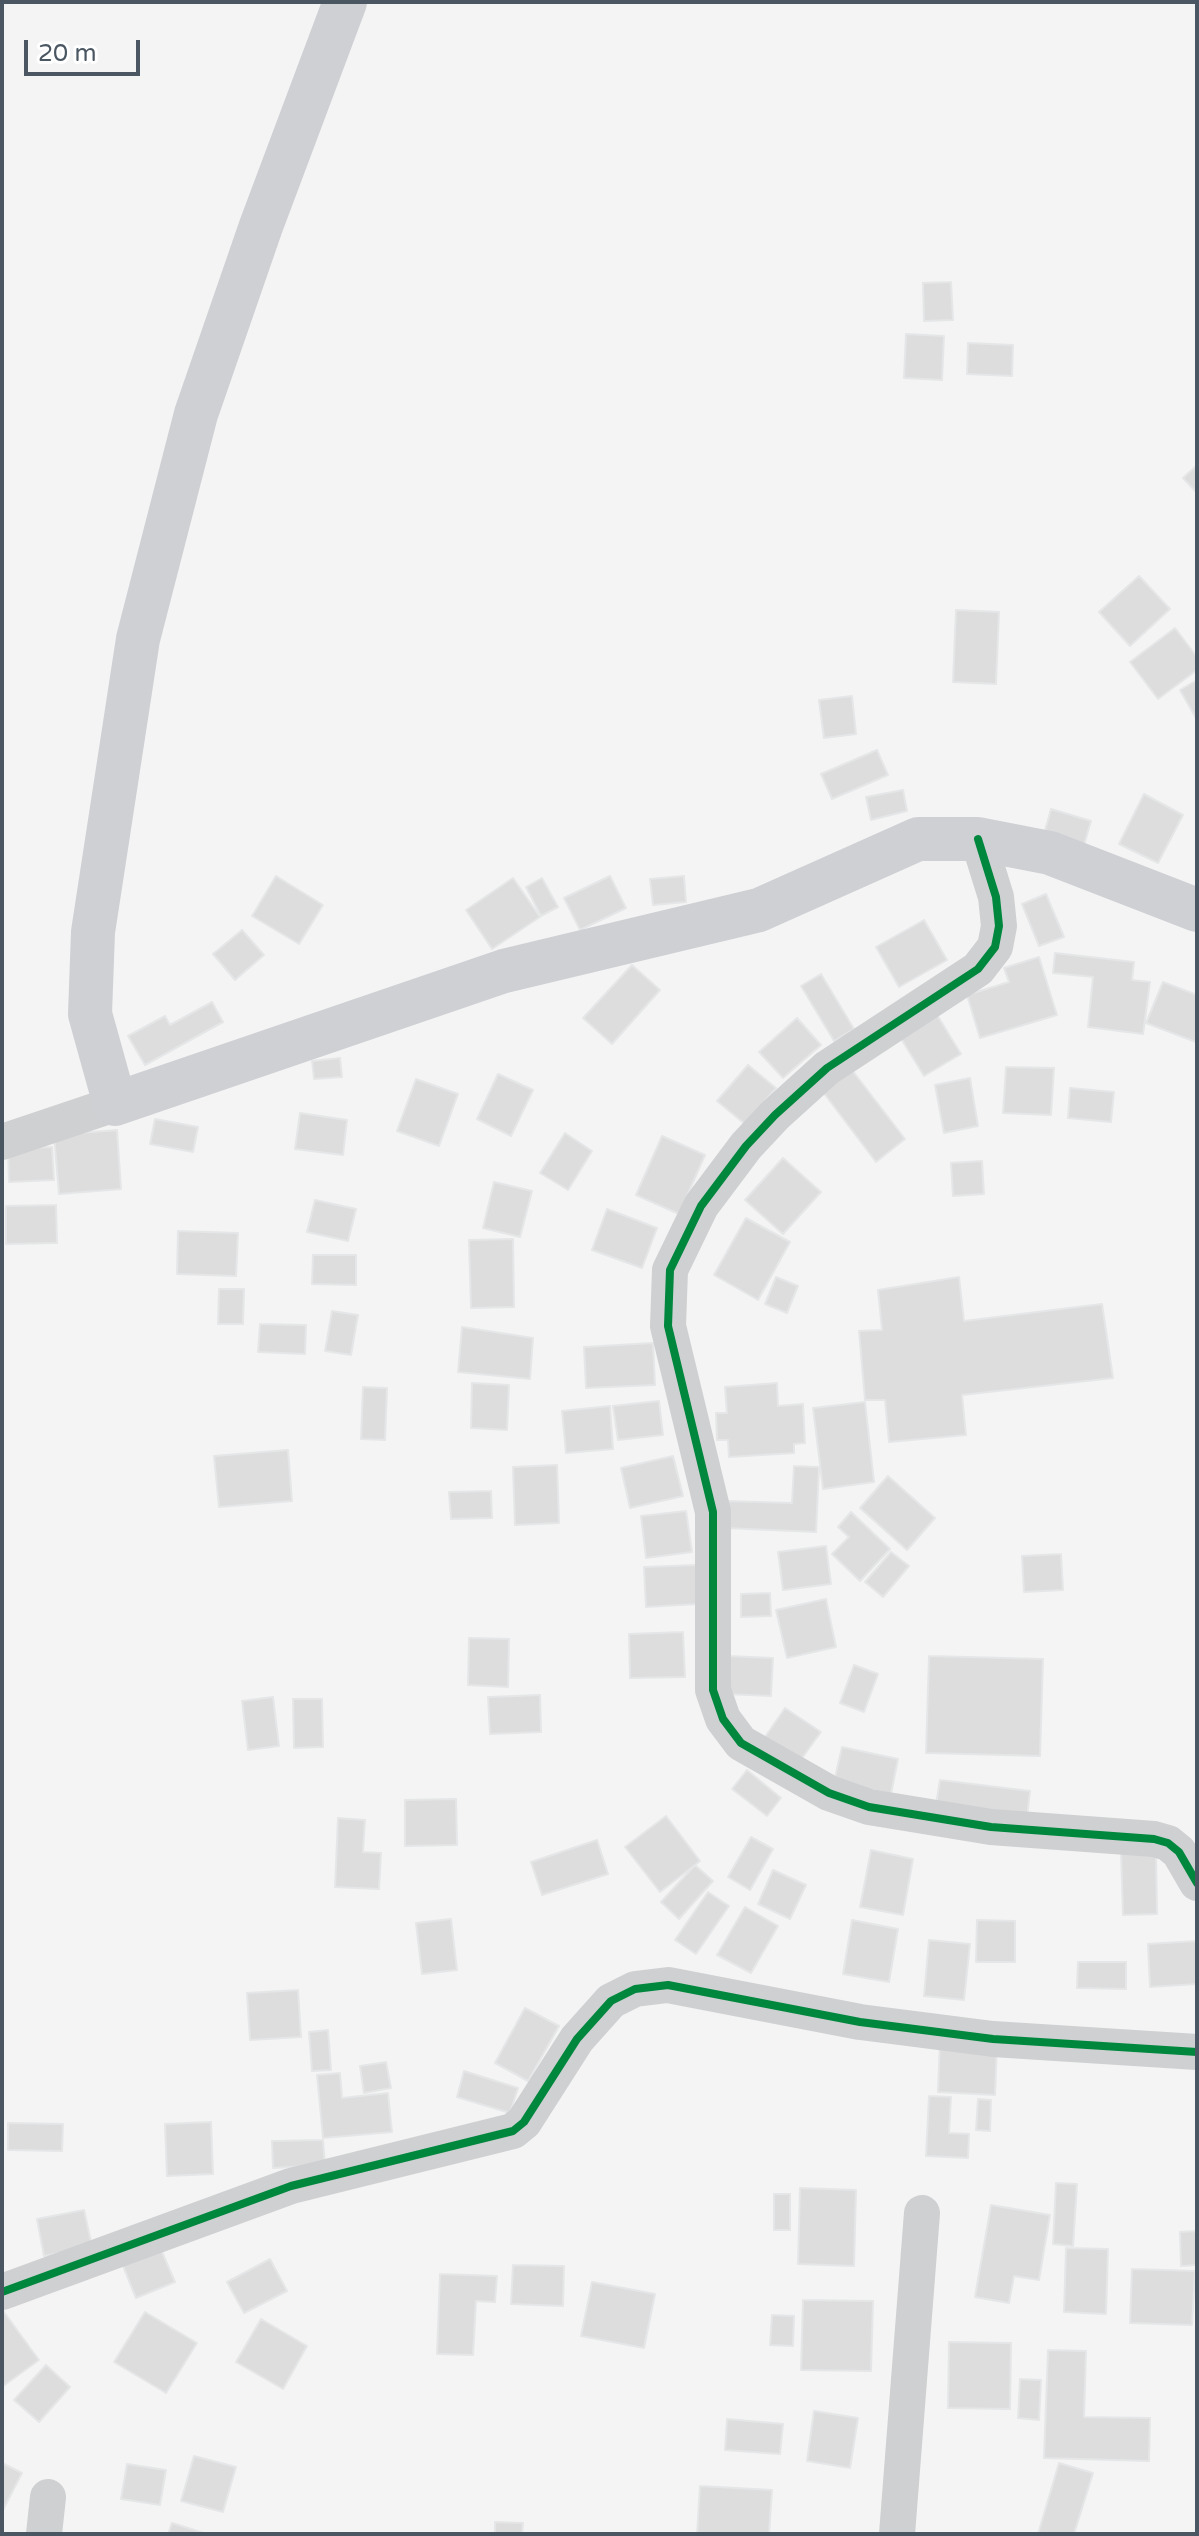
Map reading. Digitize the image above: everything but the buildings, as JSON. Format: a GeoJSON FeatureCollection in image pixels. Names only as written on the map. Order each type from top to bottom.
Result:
{"type":"FeatureCollection","features":[{"type":"Feature","properties":{"kind":"main road"},"geometry":{"type":"LineString","coordinates":[[345,2],[261,226],[196,414],[138,639],[93,932],[90,1014],[115,1104],[504,971],[759,910],[918,839],[978,839],[1050,853],[1197,910]]}},
{"type":"Feature","properties":{"kind":"street"},"geometry":{"type":"LineString","coordinates":[[978,839],[996,897],[999,926],[995,947],[978,969],[827,1068],[775,1115],[746,1146],[701,1206],[670,1270],[668,1326],[713,1512],[713,1690],[723,1719],[741,1743],[829,1793],[869,1807],[991,1827],[1154,1839],[1168,1843],[1179,1852],[1197,1883]]}},
{"type":"Feature","properties":{"kind":"street"},"geometry":{"type":"LineString","coordinates":[[2,1142],[115,1104]]}},
{"type":"Feature","properties":{"kind":"street"},"geometry":{"type":"LineString","coordinates":[[2,2292],[291,2186],[513,2131],[524,2122],[577,2039],[611,2001],[635,1989],[668,1985],[860,2022],[993,2039],[1197,2052]]}},
{"type":"Feature","properties":{"kind":"street"},"geometry":{"type":"LineString","coordinates":[[897,2534],[922,2213]]}},
{"type":"Feature","properties":{"kind":"street"},"geometry":{"type":"LineString","coordinates":[[44,2534],[48,2497]]}},
{"type":"Feature","properties":{"kind":"cycle path"},"geometry":{"type":"LineString","coordinates":[[978,839],[996,897],[999,926],[995,947],[978,969],[827,1068],[775,1115],[746,1146],[701,1206],[670,1270],[668,1326],[713,1512],[713,1690],[723,1719],[741,1743],[829,1793],[869,1807],[991,1827],[1154,1839],[1168,1843],[1179,1852],[1197,1883]]}},
{"type":"Feature","properties":{"kind":"cycle path"},"geometry":{"type":"LineString","coordinates":[[2,2292],[291,2186],[513,2131],[524,2122],[577,2039],[611,2001],[635,1989],[668,1985],[860,2022],[993,2039],[1197,2052]]}}]}
